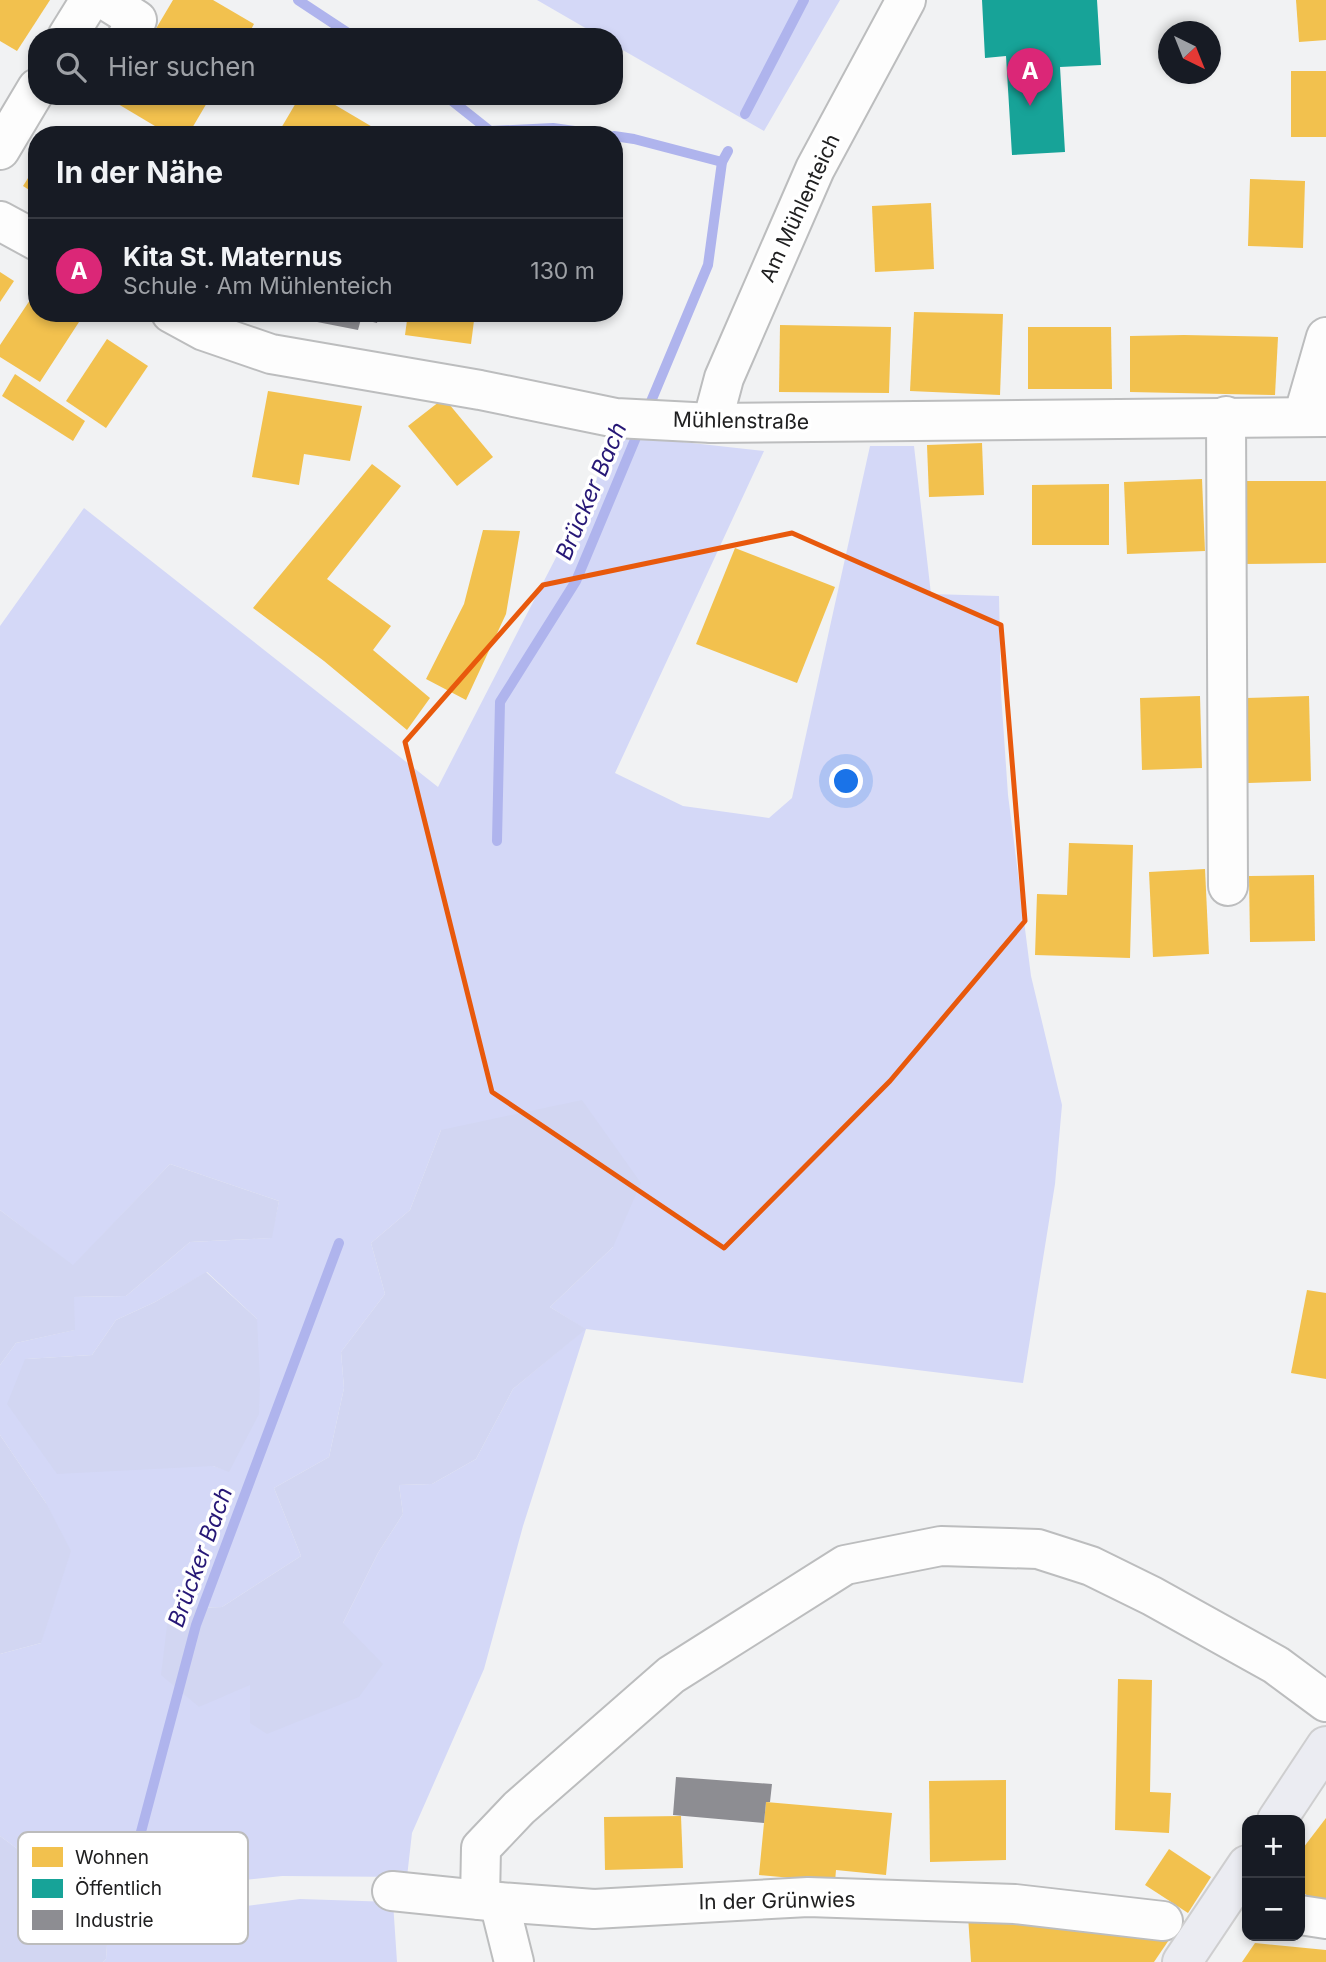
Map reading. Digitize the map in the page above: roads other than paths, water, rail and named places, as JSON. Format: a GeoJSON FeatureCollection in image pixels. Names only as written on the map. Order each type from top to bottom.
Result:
{"type":"FeatureCollection","features":[{"type":"Feature","properties":{"kind":"main road"},"geometry":{"type":"LineString","coordinates":[[1280,1815],[1326,1746]]}},
{"type":"Feature","properties":{"kind":"main road"},"geometry":{"type":"LineString","coordinates":[[1182,1962],[1234,1906],[1243,1878]]}},
{"type":"Feature","properties":{"kind":"street"},"geometry":{"type":"LineString","coordinates":[[73,28],[90,0]]}},
{"type":"Feature","properties":{"kind":"street","name":"Am Mühlenteich"},"geometry":{"type":"LineString","coordinates":[[694,422],[724,378],[815,170],[906,0]]}},
{"type":"Feature","properties":{"kind":"street"},"geometry":{"type":"LineString","coordinates":[[0,150],[28,103]]}},
{"type":"Feature","properties":{"kind":"street"},"geometry":{"type":"LineString","coordinates":[[0,222],[28,236]]}},
{"type":"Feature","properties":{"kind":"street","name":"Mühlenstraße"},"geometry":{"type":"LineString","coordinates":[[188,322],[204,331],[271,354],[623,418],[694,422],[1315,417]]}},
{"type":"Feature","properties":{"kind":"street"},"geometry":{"type":"LineString","coordinates":[[1315,417],[1326,337]]}},
{"type":"Feature","properties":{"kind":"street"},"geometry":{"type":"LineString","coordinates":[[1226,416],[1228,886]]}},
{"type":"Feature","properties":{"kind":"street"},"geometry":{"type":"LineString","coordinates":[[514,1962],[490,1901],[481,1848],[519,1808],[671,1675],[845,1565],[941,1546],[1038,1549],[1091,1566],[1152,1596],[1276,1665],[1326,1702]]}},
{"type":"Feature","properties":{"kind":"street","name":"In der Grünwies"},"geometry":{"type":"LineString","coordinates":[[392,1891],[594,1909],[822,1897],[1015,1904],[1163,1921]]}},
{"type":"Feature","properties":{"kind":"street"},"geometry":{"type":"LineString","coordinates":[[1305,1916],[1326,1919]]}},
{"type":"Feature","properties":{"kind":"waterway"},"geometry":{"type":"LineString","coordinates":[[298,0],[340,28]]}},
{"type":"Feature","properties":{"kind":"waterway","name":"Brücker Bach"},"geometry":{"type":"LineString","coordinates":[[745,114],[804,0]]}},
{"type":"Feature","properties":{"kind":"waterway"},"geometry":{"type":"LineString","coordinates":[[457,105],[484,126]]}},
{"type":"Feature","properties":{"kind":"waterway"},"geometry":{"type":"LineString","coordinates":[[623,137],[722,162]]}},
{"type":"Feature","properties":{"kind":"waterway","name":"Brücker Bach"},"geometry":{"type":"LineString","coordinates":[[497,841],[500,702],[576,581],[708,265],[722,162],[728,151]]}},
{"type":"Feature","properties":{"kind":"waterway","name":"Brücker Bach"},"geometry":{"type":"LineString","coordinates":[[141,1832],[196,1625],[339,1243]]}},
{"type":"Feature","properties":{"kind":"place","name":"Kita St. Maternus"},"geometry":{"type":"Point","coordinates":[1030,106]}}]}
